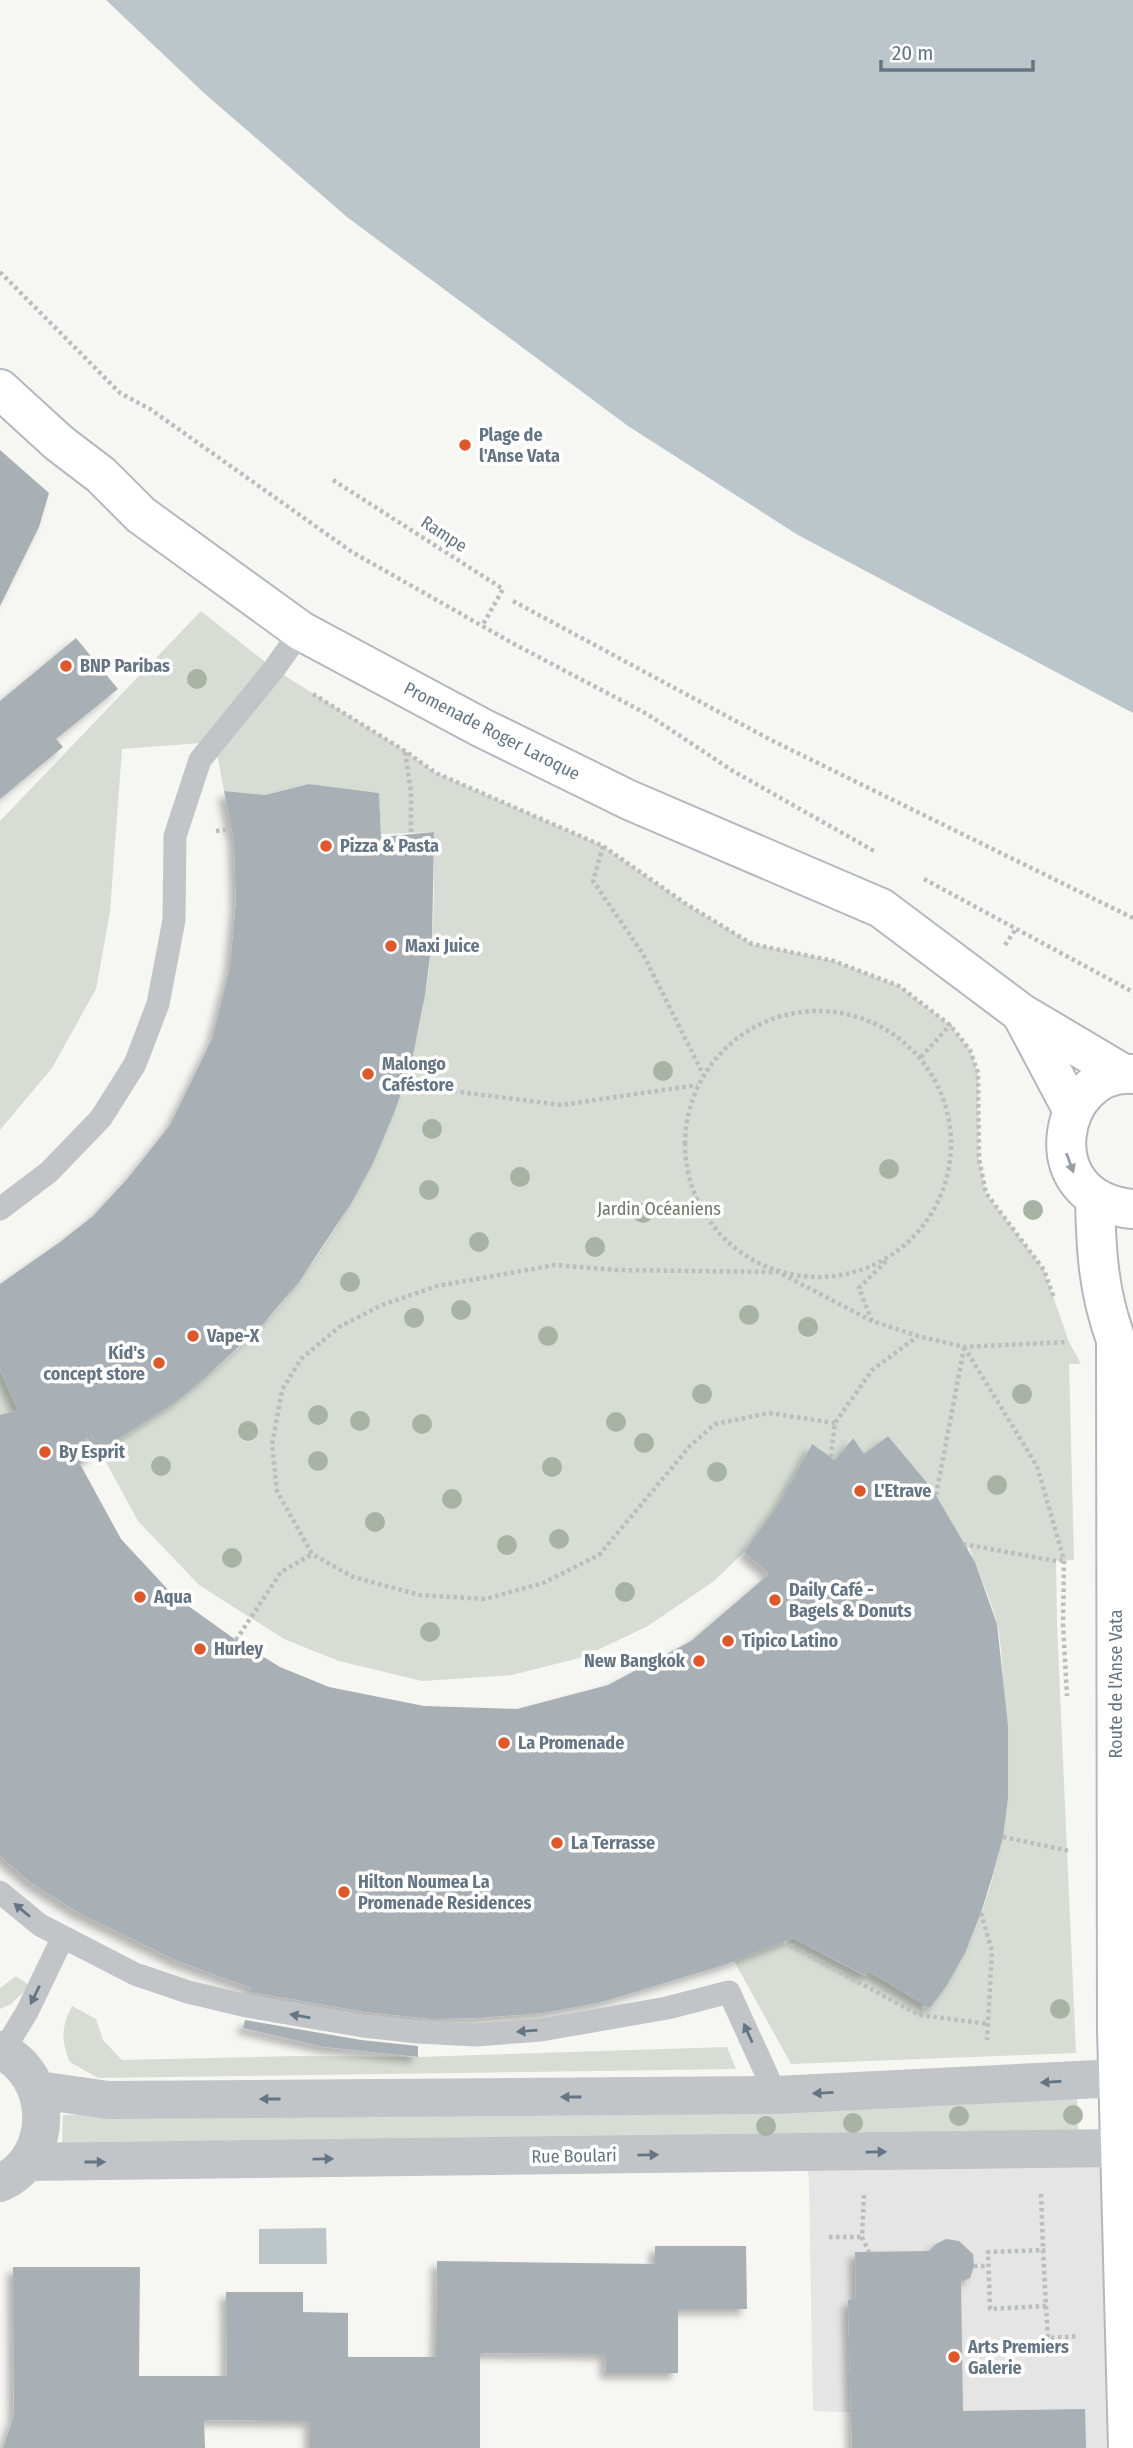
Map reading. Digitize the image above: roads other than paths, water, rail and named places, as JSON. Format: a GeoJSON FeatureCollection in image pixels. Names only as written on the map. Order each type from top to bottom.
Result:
{"type":"FeatureCollection","features":[{"type":"Feature","properties":{"kind":"main road","name":"Promenade Roger Laroque"},"geometry":{"type":"LineString","coordinates":[[0,389],[59,443],[101,475],[141,514],[301,631],[482,728],[629,800],[881,908],[1021,1013],[1127,1074]]}},
{"type":"Feature","properties":{"kind":"main road","name":"Promenade Roger Laroque"},"geometry":{"type":"LineString","coordinates":[[1021,1013],[1073,1111]]}},
{"type":"Feature","properties":{"kind":"main road"},"geometry":{"type":"LineString","coordinates":[[1127,1074],[1099,1083],[1087,1092],[1073,1111],[1066,1130],[1065,1149],[1070,1168],[1080,1185],[1095,1198],[1116,1207],[1133,1209]]}},
{"type":"Feature","properties":{"kind":"main road","name":"Route de l'Anse Vata"},"geometry":{"type":"LineString","coordinates":[[1095,1198],[1096,1258],[1105,1310],[1116,1340],[1125,1927],[1119,2078],[1130,2442]]}},
{"type":"Feature","properties":{"kind":"main road","name":"Route de l'Anse Vata"},"geometry":{"type":"LineString","coordinates":[[1116,1340],[1133,1294]]}},
{"type":"Feature","properties":{"kind":"street"},"geometry":{"type":"LineString","coordinates":[[2,2051],[18,2061],[30,2074],[38,2090],[43,2115],[39,2140],[13,2173]]}},
{"type":"Feature","properties":{"kind":"street"},"geometry":{"type":"LineString","coordinates":[[38,2090],[108,2100],[776,2095],[1119,2078]]}},
{"type":"Feature","properties":{"kind":"street","name":"Rue Boulari"},"geometry":{"type":"LineString","coordinates":[[13,2173],[1120,2148]]}},
{"type":"Feature","properties":{"kind":"lane"},"geometry":{"type":"LineString","coordinates":[[0,1209],[49,1172],[101,1118],[135,1064],[158,1004],[174,920],[175,836],[200,761],[301,631]]}},
{"type":"Feature","properties":{"kind":"lane"},"geometry":{"type":"LineString","coordinates":[[0,1892],[40,1925],[135,1974],[188,1992],[305,2017],[418,2032],[475,2035],[541,2029],[667,2008],[729,1992],[776,2095]]}},
{"type":"Feature","properties":{"kind":"lane"},"geometry":{"type":"LineString","coordinates":[[2,2051],[27,2012],[63,1937]]}},
{"type":"Feature","properties":{"kind":"place","name":"Plage de l'Anse Vata"},"geometry":{"type":"Point","coordinates":[465,445]}},
{"type":"Feature","properties":{"kind":"place","name":"BNP Paribas"},"geometry":{"type":"Point","coordinates":[66,666]}},
{"type":"Feature","properties":{"kind":"place","name":"Pizza & Pasta"},"geometry":{"type":"Point","coordinates":[326,846]}},
{"type":"Feature","properties":{"kind":"place","name":"Maxi Juice"},"geometry":{"type":"Point","coordinates":[391,946]}},
{"type":"Feature","properties":{"kind":"place","name":"Malongo Caféstore"},"geometry":{"type":"Point","coordinates":[368,1074]}},
{"type":"Feature","properties":{"kind":"place","name":"Vape-X"},"geometry":{"type":"Point","coordinates":[193,1336]}},
{"type":"Feature","properties":{"kind":"place","name":"Kid's concept store"},"geometry":{"type":"Point","coordinates":[159,1363]}},
{"type":"Feature","properties":{"kind":"place","name":"By Esprit"},"geometry":{"type":"Point","coordinates":[45,1452]}},
{"type":"Feature","properties":{"kind":"place","name":"L'Etrave"},"geometry":{"type":"Point","coordinates":[860,1491]}},
{"type":"Feature","properties":{"kind":"place","name":"Aqua"},"geometry":{"type":"Point","coordinates":[140,1597]}},
{"type":"Feature","properties":{"kind":"place","name":"Daily Café - Bagels & Donuts"},"geometry":{"type":"Point","coordinates":[775,1600]}},
{"type":"Feature","properties":{"kind":"place","name":"Tipico Latino"},"geometry":{"type":"Point","coordinates":[728,1641]}},
{"type":"Feature","properties":{"kind":"place","name":"Hurley"},"geometry":{"type":"Point","coordinates":[200,1649]}},
{"type":"Feature","properties":{"kind":"place","name":"New Bangkok"},"geometry":{"type":"Point","coordinates":[699,1661]}},
{"type":"Feature","properties":{"kind":"place","name":"La Promenade"},"geometry":{"type":"Point","coordinates":[504,1743]}},
{"type":"Feature","properties":{"kind":"place","name":"La Terrasse"},"geometry":{"type":"Point","coordinates":[557,1843]}},
{"type":"Feature","properties":{"kind":"place","name":"Hilton Noumea La Promenade Residences"},"geometry":{"type":"Point","coordinates":[344,1892]}},
{"type":"Feature","properties":{"kind":"place","name":"Arts Premiers Galerie"},"geometry":{"type":"Point","coordinates":[954,2357]}},
{"type":"Feature","properties":{"kind":"park label","name":"Jardin Océaniens"},"geometry":{"type":"Point","coordinates":[659,1209]}}]}
